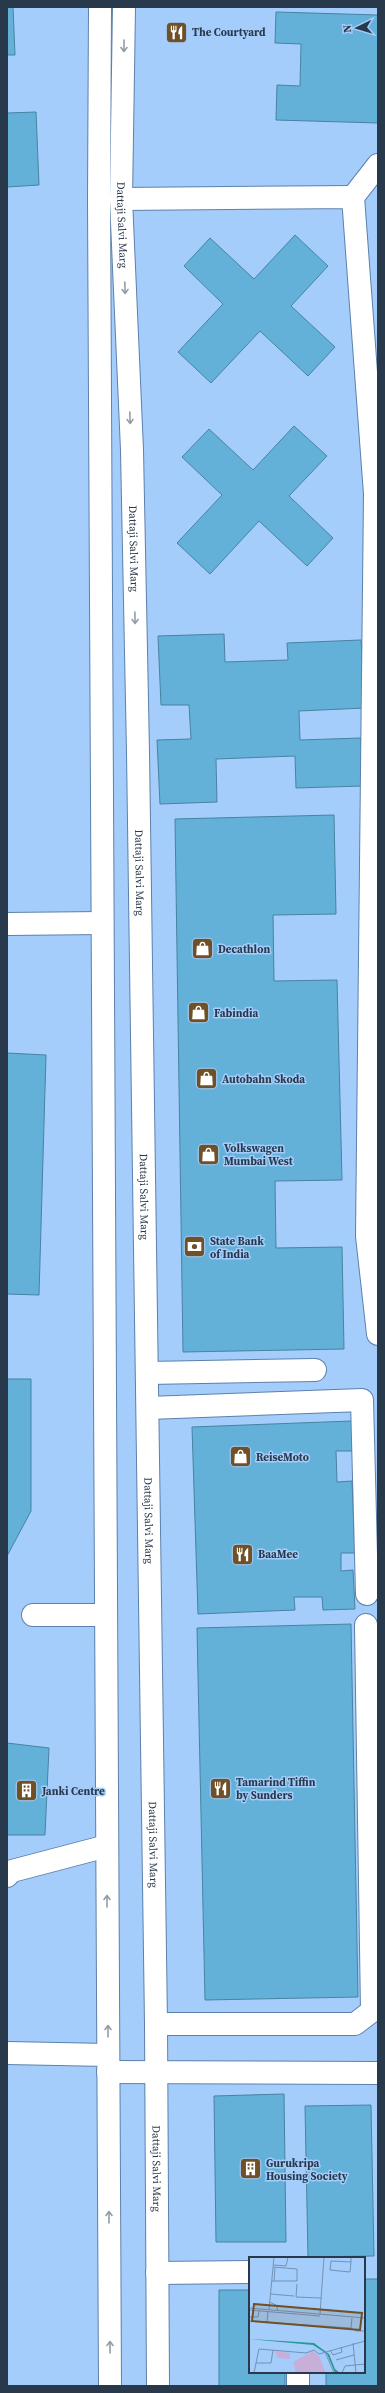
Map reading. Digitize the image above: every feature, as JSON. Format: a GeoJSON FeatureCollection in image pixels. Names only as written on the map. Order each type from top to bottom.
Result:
{"type":"FeatureCollection","features":[{"type":"Feature","properties":{"kind":"street","name":"Dattaji Salvi Marg"},"geometry":{"type":"LineString","coordinates":[[100,7],[98,200],[110,2386]]}},
{"type":"Feature","properties":{"kind":"street","name":"Dattaji Salvi Marg"},"geometry":{"type":"LineString","coordinates":[[124,7],[121,199],[132,450],[148,1373],[156,2024],[158,2386]]}},
{"type":"Feature","properties":{"kind":"street"},"geometry":{"type":"LineString","coordinates":[[378,165],[354,197],[375,494],[368,1236],[378,1334]]}},
{"type":"Feature","properties":{"kind":"street"},"geometry":{"type":"LineString","coordinates":[[121,199],[354,197]]}},
{"type":"Feature","properties":{"kind":"street"},"geometry":{"type":"LineString","coordinates":[[7,924],[102,923]]}},
{"type":"Feature","properties":{"kind":"street"},"geometry":{"type":"LineString","coordinates":[[148,1373],[315,1370]]}},
{"type":"Feature","properties":{"kind":"street"},"geometry":{"type":"LineString","coordinates":[[148,1408],[362,1400],[368,1594]]}},
{"type":"Feature","properties":{"kind":"street"},"geometry":{"type":"LineString","coordinates":[[33,1616],[106,1615]]}},
{"type":"Feature","properties":{"kind":"street"},"geometry":{"type":"LineString","coordinates":[[156,2024],[355,2024],[372,2011],[366,1625]]}},
{"type":"Feature","properties":{"kind":"street"},"geometry":{"type":"LineString","coordinates":[[7,1876],[12,1871],[107,1846]]}},
{"type":"Feature","properties":{"kind":"street"},"geometry":{"type":"LineString","coordinates":[[7,2053],[108,2064],[156,2073],[378,2074]]}},
{"type":"Feature","properties":{"kind":"street"},"geometry":{"type":"LineString","coordinates":[[157,2273],[249,2272]]}},
{"type":"Feature","properties":{"kind":"street"},"geometry":{"type":"LineString","coordinates":[[298,2373],[298,2386]]}},
{"type":"Feature","properties":{"kind":"building"},"geometry":{"type":"Polygon","coordinates":[[[7,7],[13,7],[15,55],[7,55],[7,7]]]}},
{"type":"Feature","properties":{"kind":"building"},"geometry":{"type":"Polygon","coordinates":[[[276,12],[378,15],[378,123],[276,120],[277,85],[300,86],[301,44],[275,43],[276,12]]]}},
{"type":"Feature","properties":{"kind":"building"},"geometry":{"type":"Polygon","coordinates":[[[36,112],[39,185],[7,187],[7,113],[36,112]]]}},
{"type":"Feature","properties":{"kind":"building"},"geometry":{"type":"Polygon","coordinates":[[[295,235],[328,266],[291,306],[335,347],[308,376],[260,331],[211,383],[178,352],[223,304],[184,266],[210,238],[254,279],[295,235]]]}},
{"type":"Feature","properties":{"kind":"building"},"geometry":{"type":"Polygon","coordinates":[[[294,426],[327,456],[289,496],[333,538],[307,566],[259,521],[210,574],[177,543],[222,495],[182,457],[209,429],[253,470],[294,426]]]}},
{"type":"Feature","properties":{"kind":"building"},"geometry":{"type":"Polygon","coordinates":[[[224,634],[225,662],[288,660],[287,643],[361,640],[365,708],[299,711],[300,740],[361,738],[363,786],[296,788],[295,756],[216,759],[217,802],[160,804],[157,740],[191,739],[189,705],[161,705],[158,636],[224,634]]]}},
{"type":"Feature","properties":{"kind":"building"},"geometry":{"type":"Polygon","coordinates":[[[334,815],[336,914],[273,915],[274,981],[337,980],[342,1180],[275,1181],[276,1248],[342,1247],[344,1349],[183,1352],[175,819],[334,815]]]}},
{"type":"Feature","properties":{"kind":"building"},"geometry":{"type":"Polygon","coordinates":[[[7,1053],[46,1055],[39,1295],[7,1294],[7,1053]]]}},
{"type":"Feature","properties":{"kind":"building"},"geometry":{"type":"Polygon","coordinates":[[[7,1379],[31,1379],[31,1511],[7,1556],[7,1379]]]}},
{"type":"Feature","properties":{"kind":"building"},"geometry":{"type":"Polygon","coordinates":[[[352,1421],[354,1451],[336,1451],[337,1482],[352,1481],[355,1553],[341,1553],[341,1571],[353,1570],[355,1609],[323,1610],[322,1597],[294,1597],[295,1610],[198,1614],[192,1427],[352,1421]]]}},
{"type":"Feature","properties":{"kind":"building"},"geometry":{"type":"Polygon","coordinates":[[[351,1624],[358,1997],[205,2000],[197,1628],[351,1624]]]}},
{"type":"Feature","properties":{"kind":"building","name":"Janki Centre"},"geometry":{"type":"Polygon","coordinates":[[[7,1743],[49,1748],[45,1835],[7,1835],[7,1743]]]}},
{"type":"Feature","properties":{"kind":"building","name":"Gurukripa Housing Society"},"geometry":{"type":"Polygon","coordinates":[[[284,2094],[286,2242],[216,2242],[214,2096],[284,2094]]]}},
{"type":"Feature","properties":{"kind":"building","name":"Gurukripa Housing Society"},"geometry":{"type":"Polygon","coordinates":[[[371,2105],[374,2256],[308,2257],[305,2106],[371,2105]]]}},
{"type":"Feature","properties":{"kind":"building"},"geometry":{"type":"Polygon","coordinates":[[[365,2279],[378,2279],[378,2386],[326,2386],[326,2373],[365,2373],[365,2279]]]}},
{"type":"Feature","properties":{"kind":"building"},"geometry":{"type":"Polygon","coordinates":[[[219,2290],[249,2290],[249,2373],[285,2373],[285,2386],[219,2386],[219,2290]]]}},
{"type":"Feature","properties":{"kind":"place","name":"The Courtyard"},"geometry":{"type":"Point","coordinates":[177,32]}},
{"type":"Feature","properties":{"kind":"place","name":"Decathlon"},"geometry":{"type":"Point","coordinates":[202,949]}},
{"type":"Feature","properties":{"kind":"place","name":"Fabindia"},"geometry":{"type":"Point","coordinates":[199,1013]}},
{"type":"Feature","properties":{"kind":"place","name":"Autobahn Skoda"},"geometry":{"type":"Point","coordinates":[206,1079]}},
{"type":"Feature","properties":{"kind":"place","name":"Volkswagen Mumbai West"},"geometry":{"type":"Point","coordinates":[208,1154]}},
{"type":"Feature","properties":{"kind":"place","name":"State Bank of India"},"geometry":{"type":"Point","coordinates":[195,1247]}},
{"type":"Feature","properties":{"kind":"place","name":"ReiseMoto"},"geometry":{"type":"Point","coordinates":[240,1457]}},
{"type":"Feature","properties":{"kind":"place","name":"BaaMee"},"geometry":{"type":"Point","coordinates":[243,1554]}},
{"type":"Feature","properties":{"kind":"place","name":"Tamarind Tiffin by Sunders"},"geometry":{"type":"Point","coordinates":[220,1788]}},
{"type":"Feature","properties":{"kind":"place","name":"Janki Centre"},"geometry":{"type":"Point","coordinates":[27,1791]}},
{"type":"Feature","properties":{"kind":"place","name":"Gurukripa Housing Society"},"geometry":{"type":"Point","coordinates":[250,2169]}}]}
